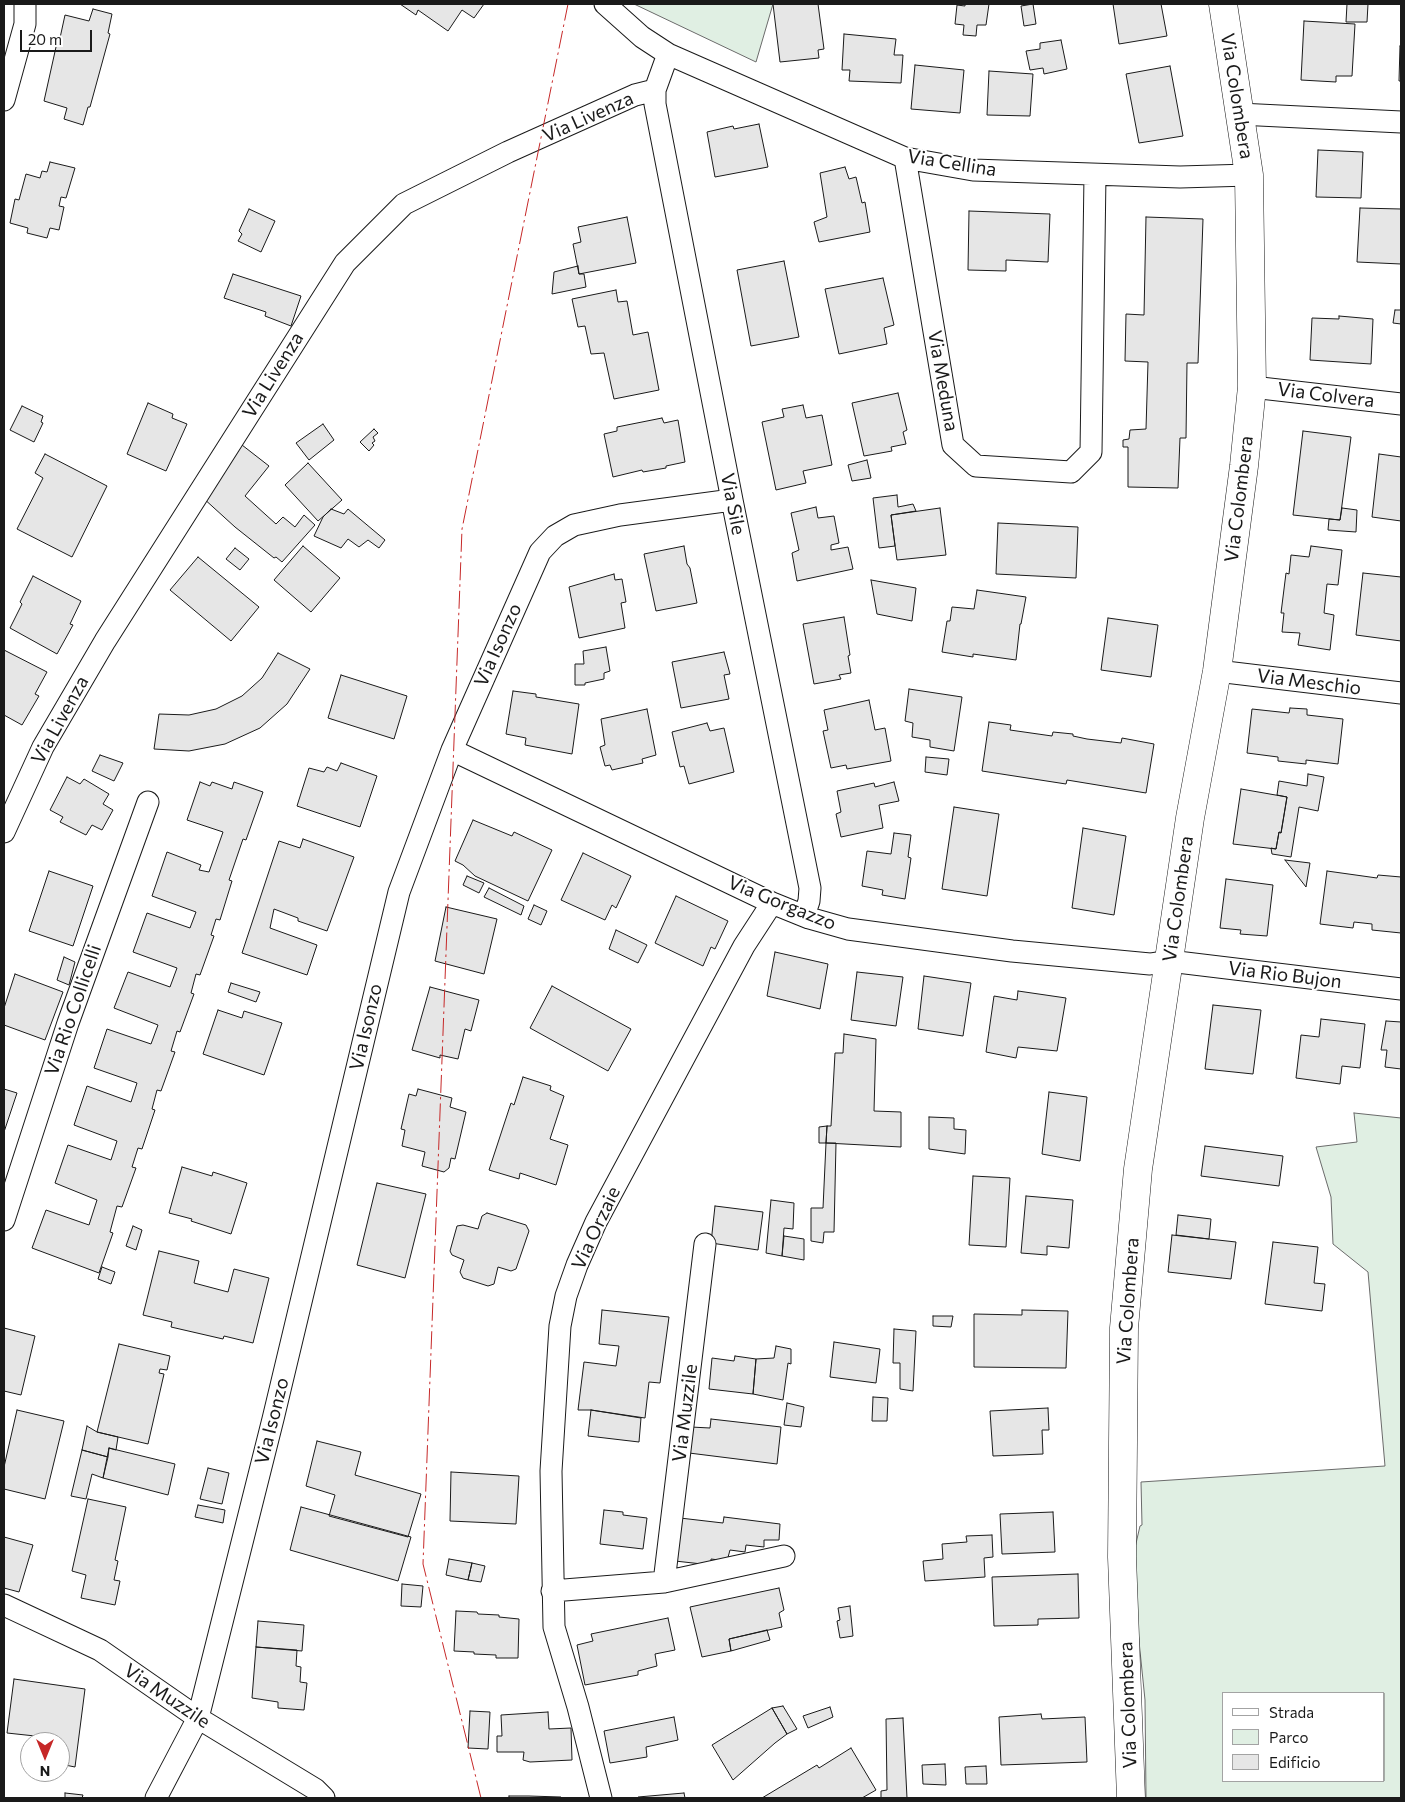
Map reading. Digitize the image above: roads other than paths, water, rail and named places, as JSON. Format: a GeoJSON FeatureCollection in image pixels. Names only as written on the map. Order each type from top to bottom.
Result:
{"type":"FeatureCollection","features":[{"type":"Feature","properties":{"kind":"street"},"geometry":{"type":"LineString","coordinates":[[4,100],[25,24],[25,4]]}},
{"type":"Feature","properties":{"kind":"street","name":"Via Cellina"},"geometry":{"type":"LineString","coordinates":[[605,4],[642,37],[668,54],[905,158],[973,170],[1180,177],[1249,175]]}},
{"type":"Feature","properties":{"kind":"street","name":"Via Colombera"},"geometry":{"type":"LineString","coordinates":[[1131,1798],[1122,1557],[1124,1328],[1138,1169],[1190,818],[1217,670],[1244,466],[1252,387],[1249,175],[1222,4]]}},
{"type":"Feature","properties":{"kind":"street","name":"Via Livenza"},"geometry":{"type":"LineString","coordinates":[[4,832],[43,747],[104,641],[345,263],[404,204],[516,148],[635,95],[655,90],[668,54]]}},
{"type":"Feature","properties":{"kind":"street","name":"Via Sile"},"geometry":{"type":"LineString","coordinates":[[655,90],[655,104],[810,888],[809,901],[804,916]]}},
{"type":"Feature","properties":{"kind":"street"},"geometry":{"type":"LineString","coordinates":[[1240,114],[1401,122]]}},
{"type":"Feature","properties":{"kind":"street","name":"Via Meduna"},"geometry":{"type":"LineString","coordinates":[[905,158],[953,445],[976,466],[1071,472],[1091,452],[1095,175]]}},
{"type":"Feature","properties":{"kind":"street","name":"Via Colvera"},"geometry":{"type":"LineString","coordinates":[[1252,387],[1401,404]]}},
{"type":"Feature","properties":{"kind":"street","name":"Via Isonzo"},"geometry":{"type":"LineString","coordinates":[[156,1798],[198,1718],[282,1382],[398,892],[452,750],[540,552],[555,536],[574,525],[620,515],[732,500]]}},
{"type":"Feature","properties":{"kind":"street","name":"Via Meschio"},"geometry":{"type":"LineString","coordinates":[[1217,670],[1401,693]]}},
{"type":"Feature","properties":{"kind":"street","name":"Via Gorgazzo"},"geometry":{"type":"LineString","coordinates":[[452,750],[772,903],[804,916],[848,929],[1012,951],[1150,964],[1169,961]]}},
{"type":"Feature","properties":{"kind":"street","name":"Via Rio Collicelli"},"geometry":{"type":"LineString","coordinates":[[4,1220],[68,1022],[148,802]]}},
{"type":"Feature","properties":{"kind":"street","name":"Via Orzaie"},"geometry":{"type":"LineString","coordinates":[[552,1591],[550,1471],[560,1326],[566,1296],[596,1222],[744,946],[772,903]]}},
{"type":"Feature","properties":{"kind":"street","name":"Via Rio Bujon"},"geometry":{"type":"LineString","coordinates":[[1169,961],[1401,989]]}},
{"type":"Feature","properties":{"kind":"street","name":"Via Muzzile"},"geometry":{"type":"LineString","coordinates":[[664,1582],[705,1244]]}},
{"type":"Feature","properties":{"kind":"street"},"geometry":{"type":"LineString","coordinates":[[601,1798],[578,1707],[554,1627],[552,1591],[664,1582],[784,1556]]}},
{"type":"Feature","properties":{"kind":"street","name":"Via Muzzile"},"geometry":{"type":"LineString","coordinates":[[4,1605],[100,1650],[198,1718],[314,1789],[324,1798]]}}]}
